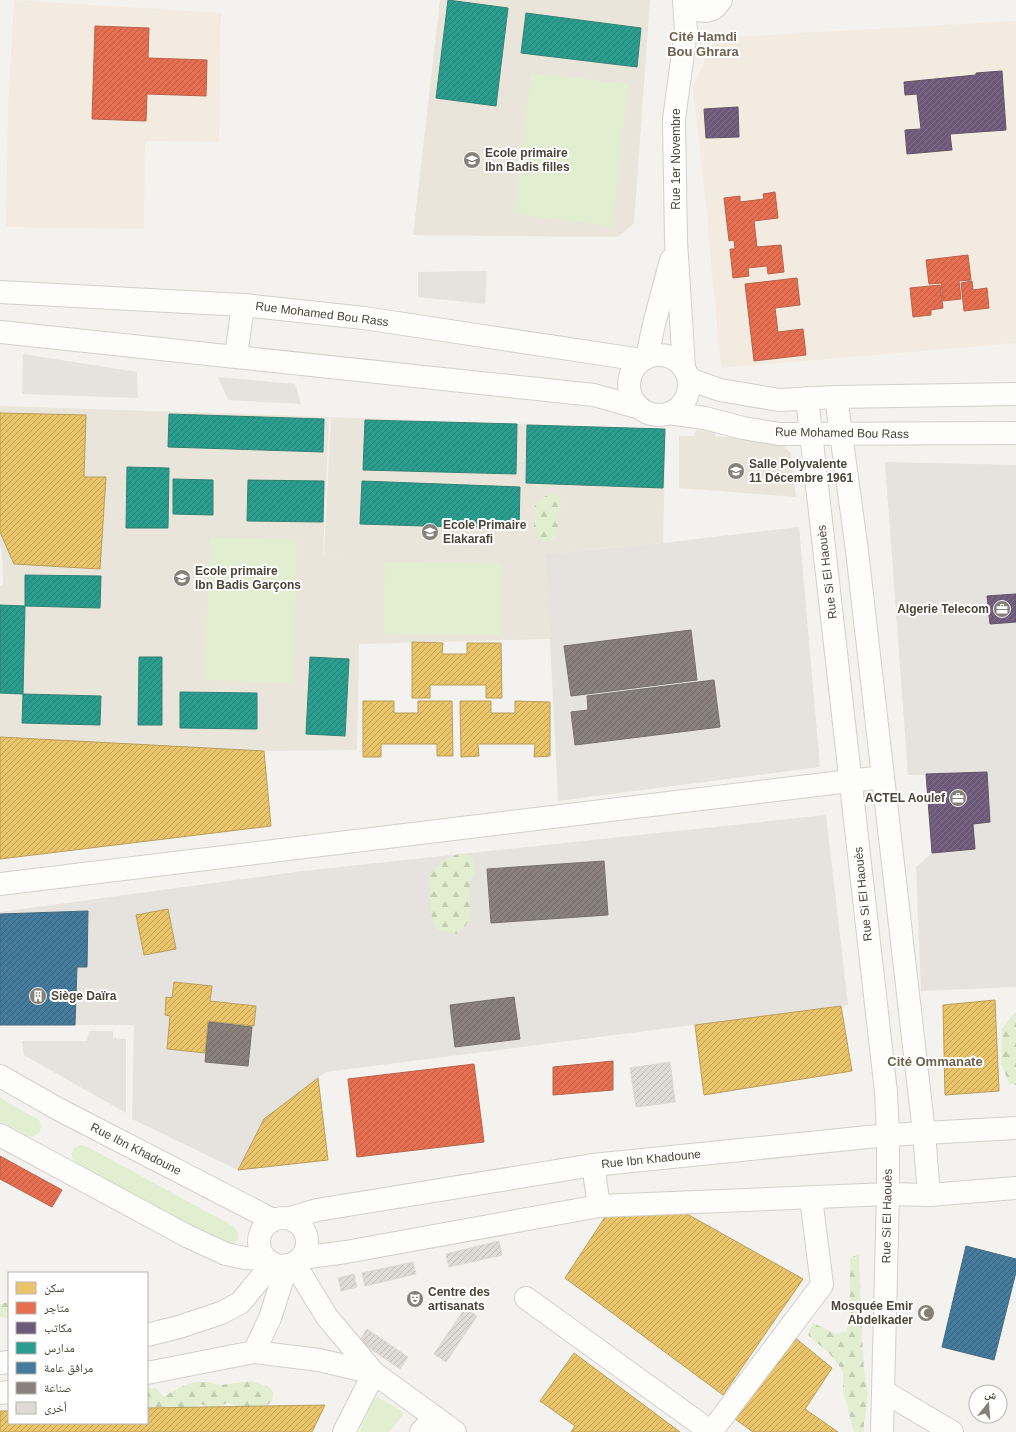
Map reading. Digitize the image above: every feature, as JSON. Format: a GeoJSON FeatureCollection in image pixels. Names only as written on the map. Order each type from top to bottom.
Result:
{"type":"FeatureCollection","features":[{"type":"Feature","properties":{"kind":"street"},"geometry":{"type":"LineString","coordinates":[[685,0],[695,10],[705,11],[718,4]]}},
{"type":"Feature","properties":{"kind":"street","name":"Rue 1er Novembre"},"geometry":{"type":"LineString","coordinates":[[685,0],[686,30],[674,119],[676,241],[686,373]]}},
{"type":"Feature","properties":{"kind":"street"},"geometry":{"type":"LineString","coordinates":[[686,30],[718,4]]}},
{"type":"Feature","properties":{"kind":"street","name":"Rue 1er Novembre"},"geometry":{"type":"LineString","coordinates":[[645,358],[676,241]]}},
{"type":"Feature","properties":{"kind":"street","name":"Rue Mohamed Bou Rass"},"geometry":{"type":"LineString","coordinates":[[0,292],[243,305],[364,318],[645,358]]}},
{"type":"Feature","properties":{"kind":"street"},"geometry":{"type":"LineString","coordinates":[[236,356],[243,305]]}},
{"type":"Feature","properties":{"kind":"street"},"geometry":{"type":"LineString","coordinates":[[0,332],[594,395],[659,415],[675,410],[685,400],[688,393],[686,373]]}},
{"type":"Feature","properties":{"kind":"street"},"geometry":{"type":"LineString","coordinates":[[640,408],[634,402],[630,393],[630,374],[645,358],[657,354],[668,356],[677,360],[686,373],[720,390],[779,400],[836,397],[1016,394]]}},
{"type":"Feature","properties":{"kind":"street"},"geometry":{"type":"LineString","coordinates":[[836,397],[857,551],[924,1133],[929,1195]]}},
{"type":"Feature","properties":{"kind":"street","name":"Rue Si El Haouès"},"geometry":{"type":"LineString","coordinates":[[807,398],[886,1092],[888,1194],[882,1432]]}},
{"type":"Feature","properties":{"kind":"street","name":"Rue Mohamed Bou Rass"},"geometry":{"type":"LineString","coordinates":[[669,413],[705,418],[743,428],[779,434],[1016,433]]}},
{"type":"Feature","properties":{"kind":"street"},"geometry":{"type":"LineString","coordinates":[[0,884],[883,777]]}},
{"type":"Feature","properties":{"kind":"street"},"geometry":{"type":"LineString","coordinates":[[861,879],[894,874]]}},
{"type":"Feature","properties":{"kind":"street","name":"Rue Ibn Khadoune"},"geometry":{"type":"LineString","coordinates":[[0,1076],[60,1110],[282,1219],[317,1210],[593,1165],[888,1135],[1016,1128]]}},
{"type":"Feature","properties":{"kind":"street"},"geometry":{"type":"LineString","coordinates":[[0,1135],[187,1236],[235,1259],[244,1271],[247,1286],[246,1296]]}},
{"type":"Feature","properties":{"kind":"street"},"geometry":{"type":"LineString","coordinates":[[593,1165],[599,1206]]}},
{"type":"Feature","properties":{"kind":"street"},"geometry":{"type":"LineString","coordinates":[[226,1254],[245,1258],[284,1262],[599,1206],[888,1194],[929,1195],[1016,1188]]}},
{"type":"Feature","properties":{"kind":"street"},"geometry":{"type":"LineString","coordinates":[[526,1298],[711,1432],[822,1285],[811,1198]]}},
{"type":"Feature","properties":{"kind":"street"},"geometry":{"type":"LineString","coordinates":[[148,1335],[221,1313],[240,1303],[284,1262],[306,1251],[308,1243],[307,1235],[297,1222],[282,1219],[267,1224],[262,1230],[259,1238],[262,1252],[284,1262],[327,1317],[374,1373],[428,1425],[455,1432]]}},
{"type":"Feature","properties":{"kind":"street"},"geometry":{"type":"LineString","coordinates":[[254,1352],[270,1318],[284,1262]]}},
{"type":"Feature","properties":{"kind":"street"},"geometry":{"type":"LineString","coordinates":[[148,1373],[254,1352],[319,1360],[374,1373]]}},
{"type":"Feature","properties":{"kind":"street"},"geometry":{"type":"LineString","coordinates":[[344,1432],[374,1373]]}},
{"type":"Feature","properties":{"kind":"street"},"geometry":{"type":"LineString","coordinates":[[883,1391],[952,1432]]}},
{"type":"Feature","properties":{"kind":"shaded area"},"geometry":{"type":"Polygon","coordinates":[[[14,0],[221,13],[219,142],[145,141],[144,229],[6,227],[8,108],[14,0]],[[95,26],[92,119],[146,121],[149,28],[95,26]]]}},
{"type":"Feature","properties":{"kind":"shaded area","name":"Ecole primaire Ibn Badis filles"},"geometry":{"type":"Polygon","coordinates":[[[440,0],[650,0],[634,223],[618,237],[413,235],[440,0]],[[448,1],[436,98],[496,106],[508,8],[448,1]],[[527,13],[522,53],[637,67],[641,28],[527,13]]]}},
{"type":"Feature","properties":{"kind":"shaded area"},"geometry":{"type":"Polygon","coordinates":[[[1016,21],[1016,343],[721,368],[704,185],[693,87],[715,38],[1016,21]]]}},
{"type":"Feature","properties":{"kind":"shaded area"},"geometry":{"type":"Polygon","coordinates":[[[487,271],[485,304],[418,297],[418,272],[487,271]]]}},
{"type":"Feature","properties":{"kind":"shaded area"},"geometry":{"type":"Polygon","coordinates":[[[23,354],[137,372],[138,398],[22,394],[23,354]]]}},
{"type":"Feature","properties":{"kind":"shaded area"},"geometry":{"type":"Polygon","coordinates":[[[218,377],[295,384],[301,404],[228,400],[218,377]]]}},
{"type":"Feature","properties":{"kind":"shaded area","name":"Ecole primaire Ibn Badis Garçons"},"geometry":{"type":"Polygon","coordinates":[[[0,406],[329,417],[323,553],[342,556],[324,553],[331,417],[666,429],[663,543],[545,554],[550,639],[359,644],[357,750],[264,751],[0,737],[0,586],[3,585],[2,549],[0,547],[0,406]],[[365,421],[364,469],[516,473],[517,424],[365,421]],[[527,425],[526,483],[662,488],[665,429],[527,425]],[[362,481],[361,524],[519,529],[520,487],[362,481]],[[534,507],[534,528],[557,518],[558,509],[534,507]]]}},
{"type":"Feature","properties":{"kind":"shaded area","name":"Salle Polyvalente 11 Décembre 1961"},"geometry":{"type":"Polygon","coordinates":[[[696,430],[715,431],[715,437],[775,438],[791,453],[796,497],[679,488],[679,436],[694,436],[696,430]]]}},
{"type":"Feature","properties":{"kind":"shaded area"},"geometry":{"type":"Polygon","coordinates":[[[885,462],[1016,465],[1016,987],[921,991],[916,867],[932,853],[926,775],[908,775],[885,462]]]}},
{"type":"Feature","properties":{"kind":"shaded area"},"geometry":{"type":"Polygon","coordinates":[[[799,527],[820,767],[558,801],[545,554],[663,543],[799,527]]]}},
{"type":"Feature","properties":{"kind":"shaded area"},"geometry":{"type":"Polygon","coordinates":[[[826,815],[848,1005],[326,1072],[264,1119],[238,1170],[132,1119],[134,1025],[75,1025],[77,967],[86,967],[0,914],[0,912],[303,871],[826,815]],[[604,861],[487,869],[491,923],[608,915],[604,861]],[[174,982],[172,998],[166,997],[165,1015],[254,1026],[256,1006],[210,1001],[211,986],[174,982]],[[514,997],[450,1005],[455,1047],[520,1039],[514,997]]]}},
{"type":"Feature","properties":{"kind":"shaded area"},"geometry":{"type":"Polygon","coordinates":[[[89,1031],[113,1031],[113,1038],[126,1039],[126,1113],[24,1055],[22,1041],[87,1041],[89,1031]]]}},
{"type":"Feature","properties":{"kind":"green space"},"geometry":{"type":"Polygon","coordinates":[[[531,73],[628,84],[612,226],[515,214],[531,73]]]}},
{"type":"Feature","properties":{"kind":"green space"},"geometry":{"type":"Polygon","coordinates":[[[551,494],[559,496],[562,505],[558,513],[557,534],[551,542],[539,540],[534,528],[534,507],[541,498],[551,494]]]}},
{"type":"Feature","properties":{"kind":"green space"},"geometry":{"type":"Polygon","coordinates":[[[210,537],[297,540],[293,683],[205,680],[210,537]]]}},
{"type":"Feature","properties":{"kind":"green space"},"geometry":{"type":"Polygon","coordinates":[[[385,562],[502,564],[501,635],[384,633],[385,562]]]}},
{"type":"Feature","properties":{"kind":"green space"},"geometry":{"type":"Polygon","coordinates":[[[458,854],[472,856],[476,873],[472,880],[469,892],[471,910],[470,916],[467,924],[458,934],[437,930],[430,911],[430,876],[441,861],[458,854]]]}},
{"type":"Feature","properties":{"kind":"green space"},"geometry":{"type":"Polygon","coordinates":[[[1016,1012],[1016,1085],[1009,1083],[1001,1064],[1002,1029],[1016,1012]]]}},
{"type":"Feature","properties":{"kind":"green space"},"geometry":{"type":"Polygon","coordinates":[[[0,1098],[39,1120],[41,1126],[40,1132],[30,1137],[0,1121],[0,1098]]]}},
{"type":"Feature","properties":{"kind":"green space"},"geometry":{"type":"Polygon","coordinates":[[[77,1146],[86,1146],[233,1226],[237,1231],[238,1239],[234,1243],[224,1244],[76,1163],[72,1158],[72,1153],[77,1146]]]}},
{"type":"Feature","properties":{"kind":"green space"},"geometry":{"type":"Polygon","coordinates":[[[859,1254],[864,1370],[868,1394],[864,1432],[854,1432],[843,1391],[843,1371],[829,1353],[808,1335],[813,1323],[836,1334],[847,1331],[850,1294],[850,1258],[859,1254]]]}},
{"type":"Feature","properties":{"kind":"green space"},"geometry":{"type":"Polygon","coordinates":[[[8,1301],[8,1318],[0,1317],[0,1305],[8,1301]]]}},
{"type":"Feature","properties":{"kind":"green space"},"geometry":{"type":"Polygon","coordinates":[[[252,1381],[271,1388],[273,1393],[272,1402],[260,1409],[246,1409],[227,1403],[213,1409],[201,1404],[192,1410],[148,1410],[149,1388],[156,1388],[163,1397],[181,1387],[195,1382],[207,1382],[220,1385],[252,1381]]]}},
{"type":"Feature","properties":{"kind":"green space"},"geometry":{"type":"Polygon","coordinates":[[[377,1397],[402,1411],[403,1415],[389,1432],[359,1432],[373,1400],[377,1397]]]}},
{"type":"Feature","properties":{"kind":"building: سكن"},"geometry":{"type":"Polygon","coordinates":[[[0,413],[86,415],[84,477],[106,477],[100,569],[14,564],[0,532],[0,413]]]}},
{"type":"Feature","properties":{"kind":"building: سكن"},"geometry":{"type":"Polygon","coordinates":[[[412,642],[443,643],[442,654],[467,654],[467,643],[501,643],[502,698],[486,698],[486,685],[430,685],[430,698],[412,698],[412,642]]]}},
{"type":"Feature","properties":{"kind":"building: سكن"},"geometry":{"type":"Polygon","coordinates":[[[363,701],[394,701],[394,713],[418,713],[418,701],[452,701],[453,756],[437,756],[437,744],[381,744],[381,757],[363,757],[363,701]]]}},
{"type":"Feature","properties":{"kind":"building: سكن"},"geometry":{"type":"Polygon","coordinates":[[[460,701],[491,701],[491,713],[515,713],[515,701],[550,702],[550,756],[534,757],[535,744],[478,744],[479,756],[461,757],[460,701]]]}},
{"type":"Feature","properties":{"kind":"building: سكن"},"geometry":{"type":"Polygon","coordinates":[[[0,737],[264,751],[271,826],[0,859],[0,737]]]}},
{"type":"Feature","properties":{"kind":"building: سكن"},"geometry":{"type":"Polygon","coordinates":[[[168,909],[176,949],[144,955],[136,915],[168,909]]]}},
{"type":"Feature","properties":{"kind":"building: سكن"},"geometry":{"type":"Polygon","coordinates":[[[174,982],[212,986],[210,1001],[256,1006],[254,1026],[208,1021],[205,1053],[167,1049],[170,1016],[165,1015],[166,997],[172,998],[174,982]]]}},
{"type":"Feature","properties":{"kind":"building: سكن"},"geometry":{"type":"Polygon","coordinates":[[[995,1000],[999,1091],[945,1095],[943,1005],[995,1000]]]}},
{"type":"Feature","properties":{"kind":"building: سكن"},"geometry":{"type":"Polygon","coordinates":[[[841,1006],[852,1071],[704,1095],[695,1025],[841,1006]]]}},
{"type":"Feature","properties":{"kind":"building: سكن"},"geometry":{"type":"Polygon","coordinates":[[[318,1078],[328,1160],[238,1170],[264,1119],[318,1078]]]}},
{"type":"Feature","properties":{"kind":"building: سكن"},"geometry":{"type":"Polygon","coordinates":[[[671,1205],[803,1279],[723,1395],[565,1278],[611,1208],[671,1205]]]}},
{"type":"Feature","properties":{"kind":"building: سكن"},"geometry":{"type":"Polygon","coordinates":[[[794,1337],[832,1368],[805,1409],[838,1432],[753,1432],[735,1419],[794,1337]]]}},
{"type":"Feature","properties":{"kind":"building: سكن"},"geometry":{"type":"Polygon","coordinates":[[[574,1353],[680,1432],[571,1432],[575,1426],[540,1401],[574,1353]]]}},
{"type":"Feature","properties":{"kind":"building: سكن"},"geometry":{"type":"Polygon","coordinates":[[[325,1405],[312,1432],[0,1432],[0,1411],[8,1411],[8,1424],[148,1424],[148,1408],[325,1405]]]}},
{"type":"Feature","properties":{"kind":"building: متاجر"},"geometry":{"type":"Polygon","coordinates":[[[95,26],[149,28],[148,58],[207,60],[206,96],[147,94],[146,121],[92,119],[95,26]]]}},
{"type":"Feature","properties":{"kind":"building: متاجر"},"geometry":{"type":"Polygon","coordinates":[[[775,192],[778,218],[754,221],[757,247],[781,245],[784,272],[768,274],[767,266],[748,268],[749,276],[733,278],[730,249],[735,249],[734,240],[729,241],[724,198],[740,196],[740,202],[764,199],[763,194],[775,192]]]}},
{"type":"Feature","properties":{"kind":"building: متاجر"},"geometry":{"type":"Polygon","coordinates":[[[968,255],[971,280],[959,281],[961,299],[943,301],[941,283],[929,284],[926,260],[968,255]]]}},
{"type":"Feature","properties":{"kind":"building: متاجر"},"geometry":{"type":"Polygon","coordinates":[[[797,278],[800,305],[775,308],[778,332],[803,329],[806,355],[754,361],[745,284],[797,278]]]}},
{"type":"Feature","properties":{"kind":"building: متاجر"},"geometry":{"type":"Polygon","coordinates":[[[972,281],[973,290],[987,288],[989,308],[964,311],[961,283],[972,281]]]}},
{"type":"Feature","properties":{"kind":"building: متاجر"},"geometry":{"type":"Polygon","coordinates":[[[940,285],[943,308],[931,310],[931,315],[913,317],[910,288],[940,285]]]}},
{"type":"Feature","properties":{"kind":"building: متاجر"},"geometry":{"type":"Polygon","coordinates":[[[613,1061],[613,1090],[553,1095],[553,1067],[613,1061]]]}},
{"type":"Feature","properties":{"kind":"building: متاجر"},"geometry":{"type":"Polygon","coordinates":[[[474,1064],[484,1142],[357,1157],[348,1079],[474,1064]]]}},
{"type":"Feature","properties":{"kind":"building: متاجر"},"geometry":{"type":"Polygon","coordinates":[[[0,1156],[62,1190],[52,1207],[0,1179],[0,1156]]]}},
{"type":"Feature","properties":{"kind":"building: مكاتب"},"geometry":{"type":"Polygon","coordinates":[[[1002,71],[1006,130],[950,134],[952,150],[907,154],[905,130],[921,129],[917,94],[905,95],[904,82],[1002,71]]]}},
{"type":"Feature","properties":{"kind":"building: مكاتب"},"geometry":{"type":"Polygon","coordinates":[[[738,107],[739,137],[706,138],[704,109],[738,107]]]}},
{"type":"Feature","properties":{"kind":"building: مكاتب","name":"Algerie Telecom"},"geometry":{"type":"Polygon","coordinates":[[[1016,594],[1016,622],[990,624],[987,596],[1016,594]]]}},
{"type":"Feature","properties":{"kind":"building: مكاتب","name":"ACTEL Aoulef"},"geometry":{"type":"Polygon","coordinates":[[[987,772],[990,822],[973,824],[975,849],[932,853],[926,774],[987,772]]]}},
{"type":"Feature","properties":{"kind":"building: مدارس"},"geometry":{"type":"Polygon","coordinates":[[[448,0],[508,8],[496,106],[436,98],[448,0]]]}},
{"type":"Feature","properties":{"kind":"building: مدارس"},"geometry":{"type":"Polygon","coordinates":[[[526,13],[641,28],[637,67],[521,53],[526,13]]]}},
{"type":"Feature","properties":{"kind":"building: مدارس"},"geometry":{"type":"Polygon","coordinates":[[[169,414],[324,419],[323,452],[168,447],[169,414]]]}},
{"type":"Feature","properties":{"kind":"building: مدارس"},"geometry":{"type":"Polygon","coordinates":[[[365,420],[517,424],[516,474],[363,470],[365,420]]]}},
{"type":"Feature","properties":{"kind":"building: مدارس"},"geometry":{"type":"Polygon","coordinates":[[[527,425],[665,429],[663,488],[526,483],[527,425]]]}},
{"type":"Feature","properties":{"kind":"building: مدارس"},"geometry":{"type":"Polygon","coordinates":[[[127,467],[169,468],[168,528],[126,528],[127,467]]]}},
{"type":"Feature","properties":{"kind":"building: مدارس"},"geometry":{"type":"Polygon","coordinates":[[[173,479],[213,480],[213,515],[173,514],[173,479]]]}},
{"type":"Feature","properties":{"kind":"building: مدارس"},"geometry":{"type":"Polygon","coordinates":[[[248,480],[324,481],[323,522],[247,521],[248,480]]]}},
{"type":"Feature","properties":{"kind":"building: مدارس"},"geometry":{"type":"Polygon","coordinates":[[[362,481],[520,487],[519,529],[360,524],[362,481]]]}},
{"type":"Feature","properties":{"kind":"building: مدارس"},"geometry":{"type":"Polygon","coordinates":[[[25,575],[101,576],[100,608],[25,606],[25,575]]]}},
{"type":"Feature","properties":{"kind":"building: مدارس"},"geometry":{"type":"Polygon","coordinates":[[[0,605],[25,606],[23,694],[0,693],[0,605]]]}},
{"type":"Feature","properties":{"kind":"building: مدارس"},"geometry":{"type":"Polygon","coordinates":[[[139,657],[162,657],[162,725],[138,725],[139,657]]]}},
{"type":"Feature","properties":{"kind":"building: مدارس"},"geometry":{"type":"Polygon","coordinates":[[[310,657],[349,659],[345,736],[306,734],[310,657]]]}},
{"type":"Feature","properties":{"kind":"building: مدارس"},"geometry":{"type":"Polygon","coordinates":[[[180,692],[257,693],[257,729],[180,728],[180,692]]]}},
{"type":"Feature","properties":{"kind":"building: مدارس"},"geometry":{"type":"Polygon","coordinates":[[[23,694],[101,696],[100,725],[22,723],[23,694]]]}},
{"type":"Feature","properties":{"kind":"building: مرافق عامة","name":"Siège Daïra"},"geometry":{"type":"Polygon","coordinates":[[[88,911],[87,967],[77,967],[75,1025],[0,1025],[0,914],[88,911]]]}},
{"type":"Feature","properties":{"kind":"building: مرافق عامة"},"geometry":{"type":"Polygon","coordinates":[[[966,1246],[1016,1259],[1016,1272],[994,1360],[942,1347],[966,1246]]]}},
{"type":"Feature","properties":{"kind":"building: صناعة"},"geometry":{"type":"Polygon","coordinates":[[[691,630],[697,680],[571,696],[564,646],[691,630]]]}},
{"type":"Feature","properties":{"kind":"building: صناعة"},"geometry":{"type":"Polygon","coordinates":[[[714,680],[720,727],[575,745],[571,712],[588,710],[587,696],[714,680]]]}},
{"type":"Feature","properties":{"kind":"building: صناعة"},"geometry":{"type":"Polygon","coordinates":[[[604,861],[608,915],[491,923],[487,869],[604,861]]]}},
{"type":"Feature","properties":{"kind":"building: صناعة"},"geometry":{"type":"Polygon","coordinates":[[[514,997],[520,1039],[455,1047],[450,1005],[514,997]]]}},
{"type":"Feature","properties":{"kind":"building: صناعة"},"geometry":{"type":"Polygon","coordinates":[[[209,1022],[252,1027],[248,1066],[205,1062],[209,1022]]]}},
{"type":"Feature","properties":{"kind":"building: أخرى"},"geometry":{"type":"Polygon","coordinates":[[[670,1062],[675,1102],[636,1107],[630,1068],[670,1062]]]}},
{"type":"Feature","properties":{"kind":"building: أخرى"},"geometry":{"type":"Polygon","coordinates":[[[499,1241],[502,1255],[449,1267],[446,1254],[499,1241]]]}},
{"type":"Feature","properties":{"kind":"building: أخرى"},"geometry":{"type":"Polygon","coordinates":[[[413,1262],[416,1274],[365,1286],[362,1273],[413,1262]]]}},
{"type":"Feature","properties":{"kind":"building: أخرى"},"geometry":{"type":"Polygon","coordinates":[[[354,1274],[357,1287],[341,1291],[338,1278],[354,1274]]]}},
{"type":"Feature","properties":{"kind":"building: أخرى"},"geometry":{"type":"Polygon","coordinates":[[[465,1308],[477,1316],[446,1362],[434,1354],[465,1308]]]}},
{"type":"Feature","properties":{"kind":"building: أخرى"},"geometry":{"type":"Polygon","coordinates":[[[367,1329],[408,1357],[400,1369],[359,1341],[367,1329]]]}},
{"type":"Feature","properties":{"kind":"place","name":"Ecole primaire Ibn Badis filles"},"geometry":{"type":"Point","coordinates":[472,160]}},
{"type":"Feature","properties":{"kind":"place","name":"Salle Polyvalente 11 Décembre 1961"},"geometry":{"type":"Point","coordinates":[736,471]}},
{"type":"Feature","properties":{"kind":"place","name":"Ecole Primaire Elakarafi"},"geometry":{"type":"Point","coordinates":[430,532]}},
{"type":"Feature","properties":{"kind":"place","name":"Ecole primaire Ibn Badis Garçons"},"geometry":{"type":"Point","coordinates":[182,578]}},
{"type":"Feature","properties":{"kind":"place","name":"Algerie Telecom"},"geometry":{"type":"Point","coordinates":[1002,609]}},
{"type":"Feature","properties":{"kind":"place","name":"ACTEL Aoulef"},"geometry":{"type":"Point","coordinates":[958,798]}},
{"type":"Feature","properties":{"kind":"place","name":"Siège Daïra"},"geometry":{"type":"Point","coordinates":[38,996]}},
{"type":"Feature","properties":{"kind":"place","name":"Centre des artisanats"},"geometry":{"type":"Point","coordinates":[415,1299]}},
{"type":"Feature","properties":{"kind":"place","name":"Mosquée Emir Abdelkader"},"geometry":{"type":"Point","coordinates":[926,1313]}},
{"type":"Feature","properties":{"kind":"district","name":"Cité Hamdi Bou Ghrara"},"geometry":{"type":"Point","coordinates":[703,44]}},
{"type":"Feature","properties":{"kind":"district","name":"Cité Ommanate"},"geometry":{"type":"Point","coordinates":[935,1061]}}]}
